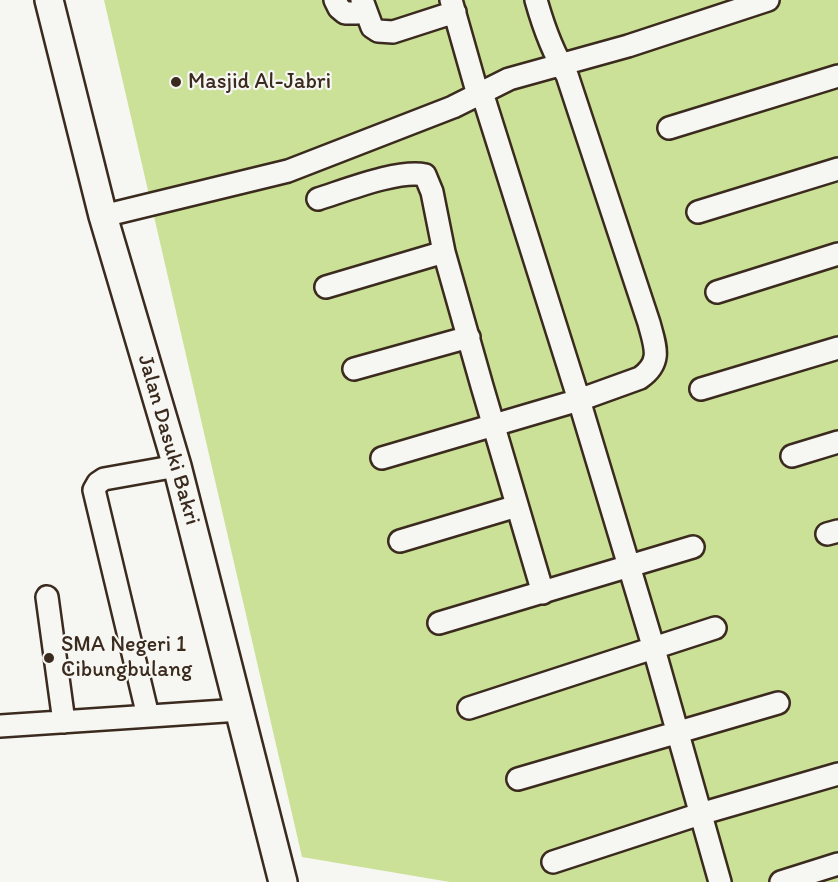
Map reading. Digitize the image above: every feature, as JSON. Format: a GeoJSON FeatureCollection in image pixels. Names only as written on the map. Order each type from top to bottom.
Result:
{"type":"FeatureCollection","features":[{"type":"Feature","properties":{"kind":"main road","name":"Jalan Dasuki Bakri"},"geometry":{"type":"LineString","coordinates":[[49,0],[103,216],[177,466],[283,882]]}},
{"type":"Feature","properties":{"kind":"street"},"geometry":{"type":"LineString","coordinates":[[335,0],[345,13],[358,12],[364,5],[372,27],[384,32],[393,32],[453,6],[478,95],[485,102],[579,400],[654,649],[720,882]]}},
{"type":"Feature","properties":{"kind":"street"},"geometry":{"type":"LineString","coordinates":[[382,458],[579,400],[640,378],[648,373],[655,363],[656,352],[649,323],[567,75],[560,64],[541,17],[537,0]]}},
{"type":"Feature","properties":{"kind":"street"},"geometry":{"type":"LineString","coordinates":[[103,216],[288,171],[453,107],[509,79],[628,46],[768,0]]}},
{"type":"Feature","properties":{"kind":"street"},"geometry":{"type":"LineString","coordinates":[[669,128],[838,76]]}},
{"type":"Feature","properties":{"kind":"street"},"geometry":{"type":"LineString","coordinates":[[698,212],[838,169]]}},
{"type":"Feature","properties":{"kind":"street"},"geometry":{"type":"LineString","coordinates":[[318,200],[394,177],[415,173],[424,175],[432,192],[444,252],[543,593]]}},
{"type":"Feature","properties":{"kind":"street"},"geometry":{"type":"LineString","coordinates":[[326,287],[444,252]]}},
{"type":"Feature","properties":{"kind":"street"},"geometry":{"type":"LineString","coordinates":[[717,292],[838,254]]}},
{"type":"Feature","properties":{"kind":"street"},"geometry":{"type":"LineString","coordinates":[[354,369],[469,337]]}},
{"type":"Feature","properties":{"kind":"street"},"geometry":{"type":"LineString","coordinates":[[701,388],[838,348]]}},
{"type":"Feature","properties":{"kind":"street"},"geometry":{"type":"LineString","coordinates":[[792,456],[838,442]]}},
{"type":"Feature","properties":{"kind":"street"},"geometry":{"type":"LineString","coordinates":[[148,716],[94,490],[104,479],[177,466]]}},
{"type":"Feature","properties":{"kind":"street"},"geometry":{"type":"LineString","coordinates":[[400,541],[517,506]]}},
{"type":"Feature","properties":{"kind":"street"},"geometry":{"type":"LineString","coordinates":[[439,623],[693,547]]}},
{"type":"Feature","properties":{"kind":"street"},"geometry":{"type":"LineString","coordinates":[[47,597],[64,722]]}},
{"type":"Feature","properties":{"kind":"street"},"geometry":{"type":"LineString","coordinates":[[469,708],[715,628]]}},
{"type":"Feature","properties":{"kind":"street"},"geometry":{"type":"LineString","coordinates":[[518,779],[778,703]]}},
{"type":"Feature","properties":{"kind":"street"},"geometry":{"type":"LineString","coordinates":[[0,726],[240,710]]}},
{"type":"Feature","properties":{"kind":"street"},"geometry":{"type":"LineString","coordinates":[[553,862],[700,814],[838,774]]}},
{"type":"Feature","properties":{"kind":"street"},"geometry":{"type":"LineString","coordinates":[[781,882],[838,864]]}},
{"type":"Feature","properties":{"kind":"green space"},"geometry":{"type":"Polygon","coordinates":[[[104,0],[838,0],[838,882],[450,882],[302,857],[104,0]]]}},
{"type":"Feature","properties":{"kind":"place","name":"Masjid Al-Jabri"},"geometry":{"type":"Point","coordinates":[176,82]}},
{"type":"Feature","properties":{"kind":"place","name":"SMA Negeri 1 Cibungbulang"},"geometry":{"type":"Point","coordinates":[49,658]}}]}
